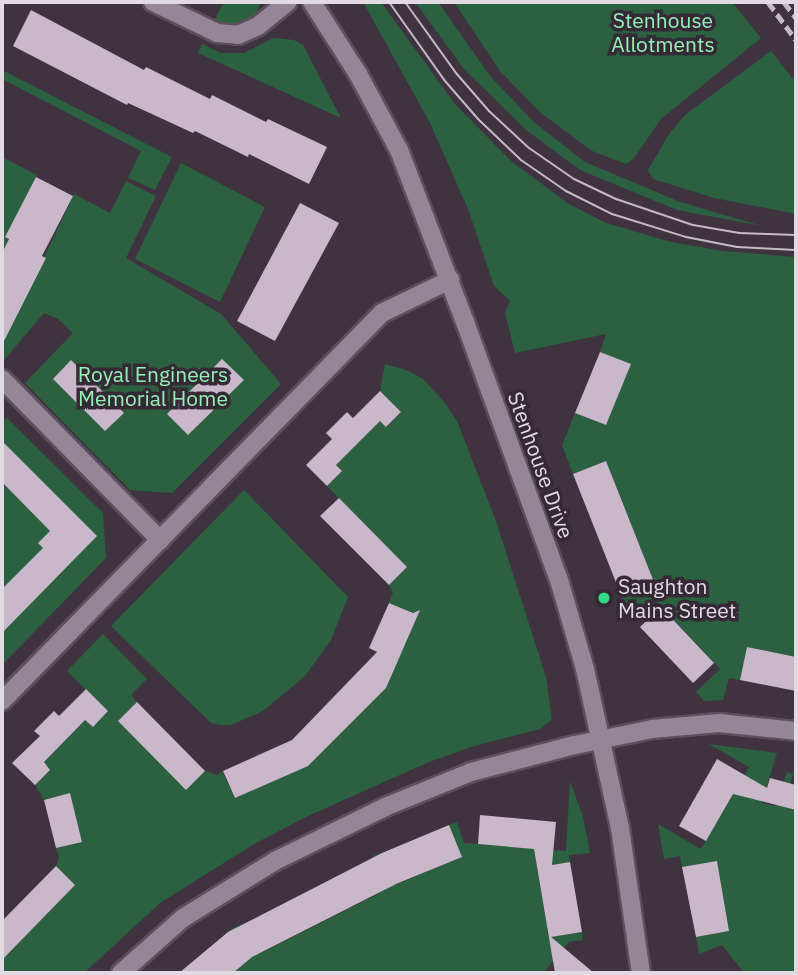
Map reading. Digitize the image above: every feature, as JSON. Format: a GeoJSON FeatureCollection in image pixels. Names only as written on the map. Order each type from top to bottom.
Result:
{"type":"FeatureCollection","features":[{"type":"Feature","properties":{"kind":"street"},"geometry":{"type":"LineString","coordinates":[[153,2],[217,33],[239,35],[258,26],[288,2]]}},
{"type":"Feature","properties":{"kind":"street","name":"Stenhouse Drive"},"geometry":{"type":"LineString","coordinates":[[312,2],[358,74],[399,150],[450,280],[559,580],[601,739],[620,828],[641,973]]}},
{"type":"Feature","properties":{"kind":"street"},"geometry":{"type":"LineString","coordinates":[[2,701],[382,313],[450,280]]}},
{"type":"Feature","properties":{"kind":"street"},"geometry":{"type":"LineString","coordinates":[[5,389],[160,540]]}},
{"type":"Feature","properties":{"kind":"street"},"geometry":{"type":"LineString","coordinates":[[121,973],[183,918],[275,861],[356,820],[471,772],[652,729],[719,723],[796,731]]}},
{"type":"Feature","properties":{"kind":"green space"},"geometry":{"type":"Polygon","coordinates":[[[224,2],[261,2],[255,15],[246,22],[224,27],[213,23],[224,2]]]}},
{"type":"Feature","properties":{"kind":"green space"},"geometry":{"type":"Polygon","coordinates":[[[363,2],[381,2],[455,104],[511,161],[569,204],[606,223],[671,242],[723,251],[796,257],[796,657],[747,647],[740,680],[729,678],[723,700],[704,701],[696,692],[720,669],[654,599],[629,615],[621,595],[654,582],[606,461],[573,474],[562,445],[575,413],[606,425],[630,365],[600,352],[606,334],[515,353],[505,313],[510,301],[494,286],[468,209],[430,123],[363,2]]]}},
{"type":"Feature","properties":{"kind":"green space"},"geometry":{"type":"Polygon","coordinates":[[[415,2],[438,2],[490,76],[534,122],[585,162],[680,202],[762,226],[677,210],[580,170],[526,130],[464,69],[415,2]]]}},
{"type":"Feature","properties":{"kind":"green space","name":"Stenhouse Allotments"},"geometry":{"type":"Polygon","coordinates":[[[454,2],[732,2],[761,38],[661,119],[634,158],[626,164],[592,151],[541,113],[500,71],[454,2]]]}},
{"type":"Feature","properties":{"kind":"green space"},"geometry":{"type":"Polygon","coordinates":[[[273,38],[294,40],[303,45],[341,118],[198,53],[202,44],[221,53],[244,53],[273,38]]]}},
{"type":"Feature","properties":{"kind":"green space"},"geometry":{"type":"Polygon","coordinates":[[[771,51],[796,83],[796,214],[714,198],[653,179],[648,170],[669,134],[685,115],[771,51]]]}},
{"type":"Feature","properties":{"kind":"green space"},"geometry":{"type":"Polygon","coordinates":[[[4,71],[172,157],[155,190],[128,178],[141,151],[2,79],[4,71]]]}},
{"type":"Feature","properties":{"kind":"green space"},"geometry":{"type":"Polygon","coordinates":[[[4,158],[37,175],[6,237],[9,239],[2,252],[4,158]]]}},
{"type":"Feature","properties":{"kind":"green space"},"geometry":{"type":"Polygon","coordinates":[[[181,163],[265,207],[220,302],[135,259],[181,163]]]}},
{"type":"Feature","properties":{"kind":"green space","name":"Royal Engineers Memorial Home"},"geometry":{"type":"Polygon","coordinates":[[[126,181],[156,196],[126,258],[221,314],[281,384],[172,493],[130,490],[25,383],[73,333],[58,319],[44,313],[4,360],[2,357],[2,310],[16,317],[74,194],[110,213],[126,181]]]}},
{"type":"Feature","properties":{"kind":"green space"},"geometry":{"type":"Polygon","coordinates":[[[385,364],[409,371],[423,379],[457,421],[496,521],[546,677],[552,719],[540,729],[471,747],[429,762],[308,816],[254,844],[160,903],[84,973],[2,973],[2,949],[8,954],[75,885],[56,866],[59,857],[56,848],[82,841],[70,794],[44,800],[35,785],[50,770],[44,762],[85,720],[93,727],[108,711],[67,671],[103,634],[147,679],[131,695],[137,702],[118,721],[186,789],[205,771],[217,775],[222,771],[235,798],[309,765],[386,688],[417,615],[389,603],[393,592],[389,585],[407,567],[327,486],[342,471],[336,465],[380,421],[387,427],[401,413],[380,391],[385,364]]]}},
{"type":"Feature","properties":{"kind":"green space"},"geometry":{"type":"Polygon","coordinates":[[[7,418],[103,513],[106,558],[2,665],[2,422],[7,418]]]}},
{"type":"Feature","properties":{"kind":"green space"},"geometry":{"type":"Polygon","coordinates":[[[244,490],[348,597],[331,640],[305,676],[263,711],[231,725],[222,725],[211,723],[111,626],[244,490]]]}},
{"type":"Feature","properties":{"kind":"green space"},"geometry":{"type":"Polygon","coordinates":[[[709,744],[777,753],[762,803],[776,806],[787,772],[793,774],[783,806],[796,810],[796,973],[744,973],[722,945],[699,954],[696,937],[729,931],[717,862],[682,867],[680,856],[664,859],[658,824],[701,849],[749,767],[709,744]]]}},
{"type":"Feature","properties":{"kind":"green space"},"geometry":{"type":"Polygon","coordinates":[[[570,781],[583,817],[590,853],[569,855],[570,862],[537,868],[549,937],[582,932],[583,940],[569,942],[543,973],[233,973],[246,962],[224,936],[233,928],[243,924],[259,954],[380,893],[373,856],[382,853],[395,885],[461,857],[449,825],[457,822],[464,843],[566,851],[570,781]]]}},
{"type":"Feature","properties":{"kind":"building"},"geometry":{"type":"Polygon","coordinates":[[[31,10],[144,70],[146,67],[210,99],[212,95],[266,122],[268,119],[327,147],[309,184],[249,154],[248,157],[195,131],[193,133],[128,103],[127,105],[13,46],[31,10]]]}},
{"type":"Feature","properties":{"kind":"building"},"geometry":{"type":"Polygon","coordinates":[[[36,177],[73,196],[42,256],[46,258],[2,345],[2,253],[9,239],[5,237],[36,177]]]}},
{"type":"Feature","properties":{"kind":"building"},"geometry":{"type":"Polygon","coordinates":[[[300,203],[339,223],[275,341],[237,321],[300,203]]]}},
{"type":"Feature","properties":{"kind":"building"},"geometry":{"type":"Polygon","coordinates":[[[600,352],[631,364],[606,425],[575,413],[600,352]]]}},
{"type":"Feature","properties":{"kind":"building"},"geometry":{"type":"Polygon","coordinates":[[[222,359],[244,380],[188,435],[167,414],[222,359]]]}},
{"type":"Feature","properties":{"kind":"building"},"geometry":{"type":"Polygon","coordinates":[[[71,360],[124,413],[105,431],[53,379],[71,360]]]}},
{"type":"Feature","properties":{"kind":"building"},"geometry":{"type":"Polygon","coordinates":[[[380,391],[401,412],[386,427],[380,421],[336,465],[342,471],[327,486],[306,465],[332,439],[326,433],[347,412],[353,418],[380,391]]]}},
{"type":"Feature","properties":{"kind":"building"},"geometry":{"type":"Polygon","coordinates":[[[2,441],[97,536],[2,633],[2,589],[43,548],[38,543],[50,531],[2,482],[2,441]]]}},
{"type":"Feature","properties":{"kind":"building"},"geometry":{"type":"Polygon","coordinates":[[[606,461],[654,582],[621,595],[573,474],[606,461]]]}},
{"type":"Feature","properties":{"kind":"building"},"geometry":{"type":"Polygon","coordinates":[[[339,498],[407,567],[389,585],[320,516],[339,498]]]}},
{"type":"Feature","properties":{"kind":"building"},"geometry":{"type":"Polygon","coordinates":[[[389,603],[413,613],[420,610],[386,688],[308,766],[235,798],[223,771],[292,740],[377,652],[369,648],[389,603]]]}},
{"type":"Feature","properties":{"kind":"building"},"geometry":{"type":"Polygon","coordinates":[[[661,607],[714,663],[693,683],[640,627],[661,607]]]}},
{"type":"Feature","properties":{"kind":"building"},"geometry":{"type":"Polygon","coordinates":[[[747,647],[796,657],[796,691],[740,680],[747,647]]]}},
{"type":"Feature","properties":{"kind":"building"},"geometry":{"type":"Polygon","coordinates":[[[86,689],[108,711],[93,727],[85,720],[44,762],[50,770],[35,785],[12,763],[40,736],[34,731],[54,711],[59,716],[86,689]]]}},
{"type":"Feature","properties":{"kind":"building"},"geometry":{"type":"Polygon","coordinates":[[[137,702],[205,771],[186,790],[118,721],[137,702]]]}},
{"type":"Feature","properties":{"kind":"building"},"geometry":{"type":"Polygon","coordinates":[[[717,759],[767,788],[770,778],[796,785],[796,810],[733,794],[706,841],[679,826],[717,759]]]}},
{"type":"Feature","properties":{"kind":"building"},"geometry":{"type":"Polygon","coordinates":[[[70,793],[82,842],[56,848],[44,800],[70,793]]]}},
{"type":"Feature","properties":{"kind":"building"},"geometry":{"type":"Polygon","coordinates":[[[480,815],[556,822],[552,865],[570,862],[582,932],[551,937],[594,973],[555,973],[534,849],[478,844],[480,815]]]}},
{"type":"Feature","properties":{"kind":"building"},"geometry":{"type":"Polygon","coordinates":[[[449,825],[462,857],[396,884],[252,957],[233,973],[179,973],[228,932],[382,853],[449,825]]]}},
{"type":"Feature","properties":{"kind":"building"},"geometry":{"type":"Polygon","coordinates":[[[717,861],[729,931],[696,937],[682,867],[717,861]]]}},
{"type":"Feature","properties":{"kind":"building"},"geometry":{"type":"Polygon","coordinates":[[[56,866],[75,885],[2,960],[2,921],[56,866]]]}},
{"type":"Feature","properties":{"kind":"tram line"},"geometry":{"type":"LineString","coordinates":[[389,2],[445,81],[478,119],[521,160],[566,191],[612,214],[686,237],[737,247],[796,250]]}},
{"type":"Feature","properties":{"kind":"tram line"},"geometry":{"type":"LineString","coordinates":[[405,2],[456,73],[489,111],[529,148],[574,179],[616,199],[693,225],[739,233],[796,235]]}},
{"type":"Feature","properties":{"kind":"railway"},"geometry":{"type":"LineString","coordinates":[[768,2],[796,40]]}},
{"type":"Feature","properties":{"kind":"railway"},"geometry":{"type":"LineString","coordinates":[[784,2],[796,18]]}},
{"type":"Feature","properties":{"kind":"place","name":"Saughton Mains Street"},"geometry":{"type":"Point","coordinates":[604,598]}}]}
